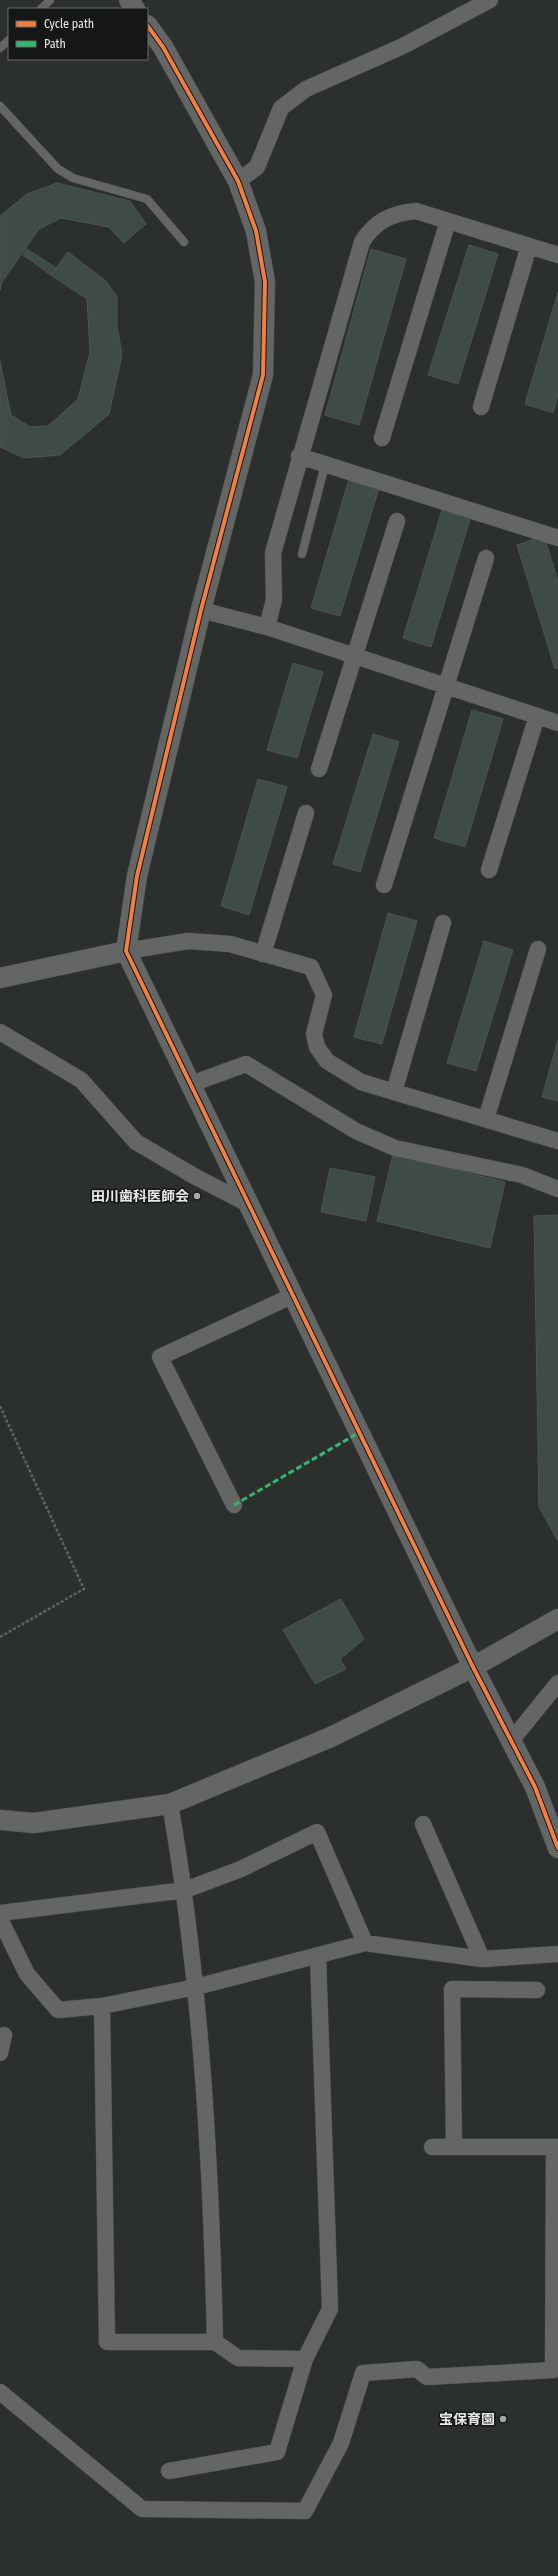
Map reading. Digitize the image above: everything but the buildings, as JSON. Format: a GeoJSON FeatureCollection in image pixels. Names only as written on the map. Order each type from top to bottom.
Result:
{"type":"FeatureCollection","features":[{"type":"Feature","properties":{"kind":"street"},"geometry":{"type":"LineString","coordinates":[[238,181],[257,168],[281,108],[306,89],[403,46],[490,0]]}},
{"type":"Feature","properties":{"kind":"street"},"geometry":{"type":"LineString","coordinates":[[148,26],[163,47],[238,181],[256,231],[265,282],[263,375],[201,610],[137,876],[126,951],[473,1667],[535,1788],[558,1848]]}},
{"type":"Feature","properties":{"kind":"street"},"geometry":{"type":"LineString","coordinates":[[267,627],[274,600],[272,553],[362,242],[370,230],[396,213],[416,211],[558,255]]}},
{"type":"Feature","properties":{"kind":"street"},"geometry":{"type":"LineString","coordinates":[[382,438],[448,221]]}},
{"type":"Feature","properties":{"kind":"street"},"geometry":{"type":"LineString","coordinates":[[481,407],[529,246]]}},
{"type":"Feature","properties":{"kind":"street"},"geometry":{"type":"LineString","coordinates":[[299,456],[558,538]]}},
{"type":"Feature","properties":{"kind":"street"},"geometry":{"type":"LineString","coordinates":[[319,769],[397,521]]}},
{"type":"Feature","properties":{"kind":"street"},"geometry":{"type":"LineString","coordinates":[[384,885],[486,558]]}},
{"type":"Feature","properties":{"kind":"street"},"geometry":{"type":"LineString","coordinates":[[201,610],[267,627],[558,723]]}},
{"type":"Feature","properties":{"kind":"street"},"geometry":{"type":"LineString","coordinates":[[488,870],[537,716]]}},
{"type":"Feature","properties":{"kind":"street"},"geometry":{"type":"LineString","coordinates":[[264,954],[306,813]]}},
{"type":"Feature","properties":{"kind":"street"},"geometry":{"type":"LineString","coordinates":[[394,1092],[443,923]]}},
{"type":"Feature","properties":{"kind":"street"},"geometry":{"type":"LineString","coordinates":[[0,978],[126,951],[188,941],[230,944],[311,967],[324,995],[314,1034],[317,1047],[327,1061],[361,1082],[558,1141]]}},
{"type":"Feature","properties":{"kind":"street"},"geometry":{"type":"LineString","coordinates":[[486,1119],[538,949]]}},
{"type":"Feature","properties":{"kind":"street"},"geometry":{"type":"LineString","coordinates":[[0,1032],[81,1080],[136,1142],[194,1176],[250,1205]]}},
{"type":"Feature","properties":{"kind":"street"},"geometry":{"type":"LineString","coordinates":[[191,1084],[246,1064],[356,1131],[395,1148],[522,1175],[558,1189]]}},
{"type":"Feature","properties":{"kind":"street"},"geometry":{"type":"LineString","coordinates":[[234,1505],[160,1356],[294,1295]]}},
{"type":"Feature","properties":{"kind":"street"},"geometry":{"type":"LineString","coordinates":[[0,1820],[34,1823],[170,1804],[326,1740],[473,1667],[558,1619]]}},
{"type":"Feature","properties":{"kind":"street"},"geometry":{"type":"LineString","coordinates":[[511,1741],[558,1683]]}},
{"type":"Feature","properties":{"kind":"street"},"geometry":{"type":"LineString","coordinates":[[170,1804],[185,1890],[196,1987],[212,2212],[215,2342]]}},
{"type":"Feature","properties":{"kind":"street"},"geometry":{"type":"LineString","coordinates":[[424,1824],[482,1959]]}},
{"type":"Feature","properties":{"kind":"street"},"geometry":{"type":"LineString","coordinates":[[0,1913],[185,1890],[241,1869],[316,1832],[365,1943]]}},
{"type":"Feature","properties":{"kind":"street"},"geometry":{"type":"LineString","coordinates":[[0,1919],[27,1974],[58,2010],[102,2006],[196,1987],[365,1943],[482,1959],[558,1954]]}},
{"type":"Feature","properties":{"kind":"street"},"geometry":{"type":"LineString","coordinates":[[169,2472],[277,2452],[305,2359],[330,2309],[318,1956]]}},
{"type":"Feature","properties":{"kind":"street"},"geometry":{"type":"LineString","coordinates":[[454,2147],[452,1989],[536,1990]]}},
{"type":"Feature","properties":{"kind":"street"},"geometry":{"type":"LineString","coordinates":[[102,2006],[107,2342],[215,2342],[238,2358],[305,2359]]}},
{"type":"Feature","properties":{"kind":"street"},"geometry":{"type":"LineString","coordinates":[[0,2053],[4,2035]]}},
{"type":"Feature","properties":{"kind":"street"},"geometry":{"type":"LineString","coordinates":[[0,2392],[142,2509],[305,2511],[341,2443],[362,2373],[417,2369],[427,2377],[553,2370],[556,2147],[432,2147]]}},
{"type":"Feature","properties":{"kind":"lane"},"geometry":{"type":"LineString","coordinates":[[42,8],[50,0]]}},
{"type":"Feature","properties":{"kind":"lane"},"geometry":{"type":"LineString","coordinates":[[0,48],[8,41]]}},
{"type":"Feature","properties":{"kind":"lane"},"geometry":{"type":"LineString","coordinates":[[0,106],[58,169],[74,178],[147,199],[184,242]]}},
{"type":"Feature","properties":{"kind":"lane"},"geometry":{"type":"LineString","coordinates":[[302,554],[325,465]]}},
{"type":"Feature","properties":{"kind":"path"},"geometry":{"type":"LineString","coordinates":[[0,1406],[84,1589],[0,1637]]}},
{"type":"Feature","properties":{"kind":"marked path"},"geometry":{"type":"LineString","coordinates":[[234,1505],[360,1432]]}},
{"type":"Feature","properties":{"kind":"cycle path"},"geometry":{"type":"LineString","coordinates":[[148,26],[163,47],[238,181],[256,231],[265,282],[263,375],[201,610],[137,876],[126,951],[473,1667],[535,1787],[558,1848]]}},
{"type":"Feature","properties":{"kind":"place","name":"田川歯科医師会"},"geometry":{"type":"Point","coordinates":[197,1196]}},
{"type":"Feature","properties":{"kind":"place","name":"宝保育園"},"geometry":{"type":"Point","coordinates":[503,2419]}}]}
